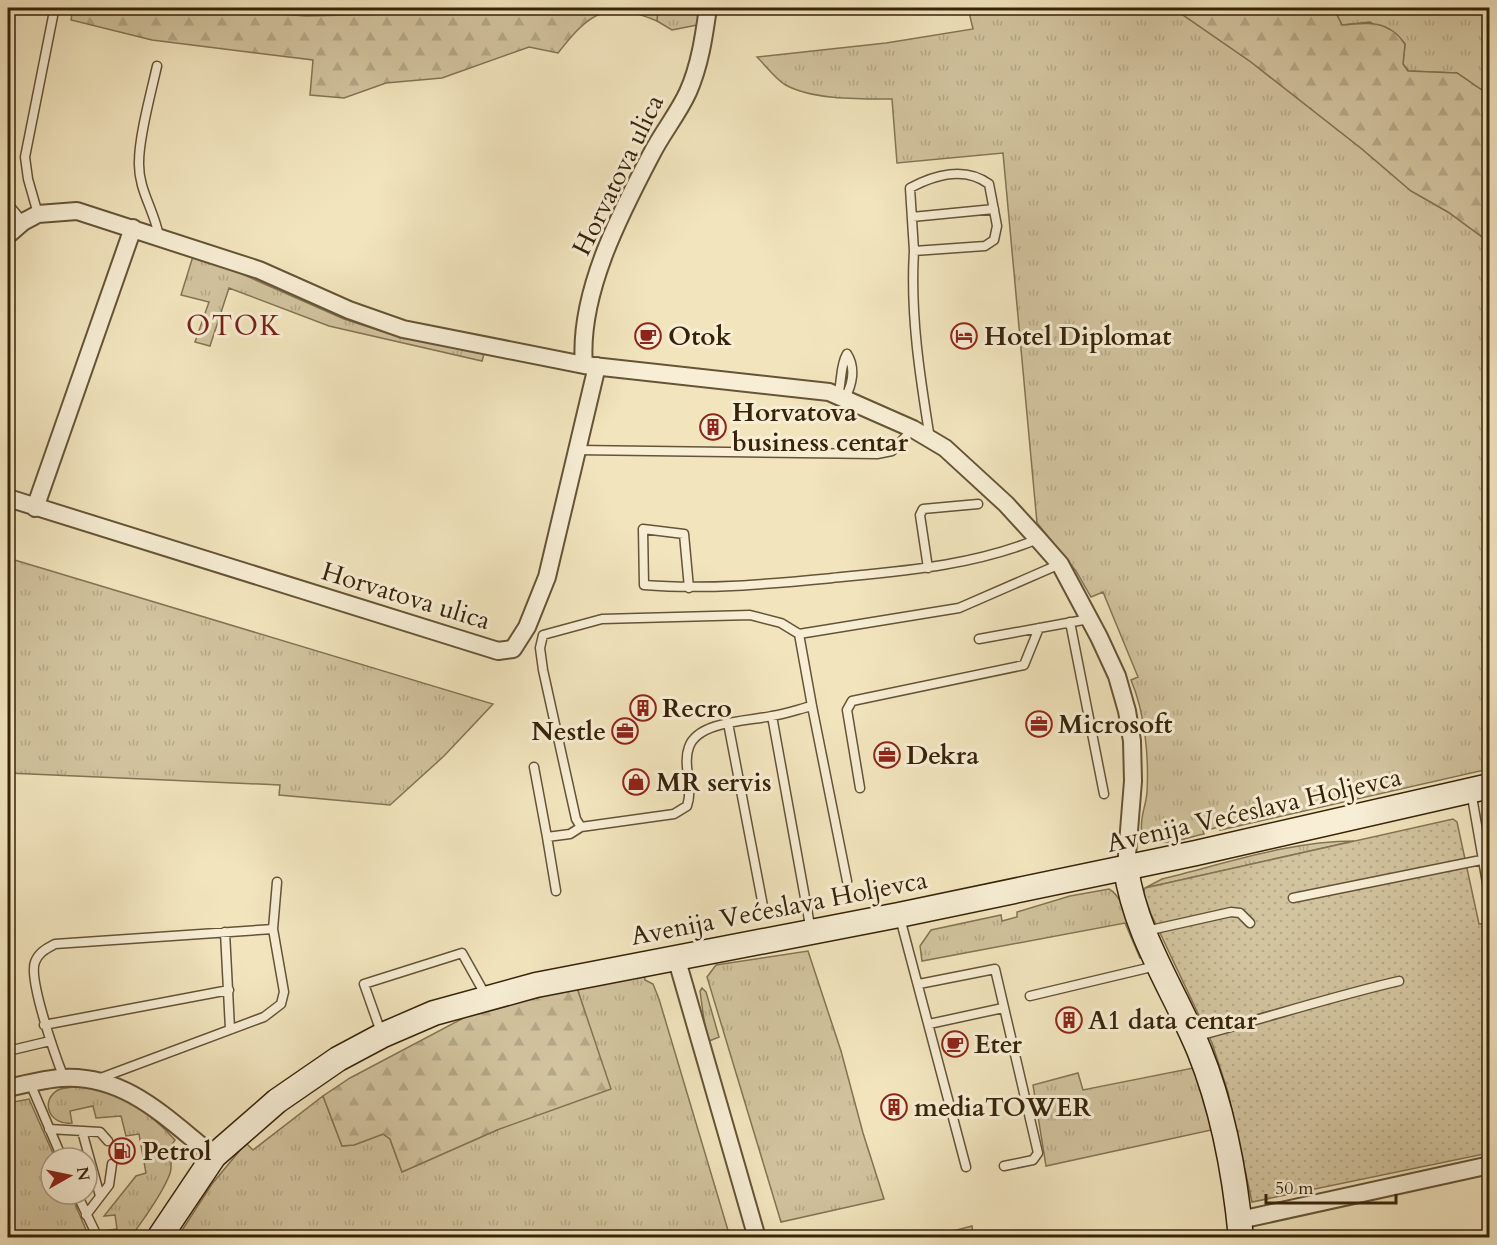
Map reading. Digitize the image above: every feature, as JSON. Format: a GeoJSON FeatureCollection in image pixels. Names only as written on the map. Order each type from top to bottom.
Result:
{"type":"FeatureCollection","features":[{"type":"Feature","properties":{"kind":"street","name":"Horvatova ulica"},"geometry":{"type":"LineString","coordinates":[[8,498],[498,651],[513,649],[527,627],[543,587],[577,450],[590,366],[582,343],[588,300],[615,231],[651,154],[687,92],[701,54],[708,8]]}},
{"type":"Feature","properties":{"kind":"street"},"geometry":{"type":"LineString","coordinates":[[8,236],[30,218],[77,211],[259,270],[348,310],[403,329],[590,366],[776,385],[841,397],[913,429],[945,448],[999,497],[1060,564],[1117,676],[1128,711],[1132,741],[1133,782],[1126,868],[1132,899],[1143,931],[1194,1038],[1219,1110],[1240,1229],[1490,1165]]}},
{"type":"Feature","properties":{"kind":"street"},"geometry":{"type":"LineString","coordinates":[[35,508],[133,228]]}},
{"type":"Feature","properties":{"kind":"street","name":"Avenija Većeslava Holjevca"},"geometry":{"type":"LineString","coordinates":[[159,1238],[214,1156],[277,1101],[338,1059],[383,1035],[434,1013],[487,998],[676,957],[899,915],[1126,868],[1480,788]]}},
{"type":"Feature","properties":{"kind":"street"},"geometry":{"type":"LineString","coordinates":[[676,957],[756,1238]]}},
{"type":"Feature","properties":{"kind":"street"},"geometry":{"type":"LineString","coordinates":[[8,1088],[64,1078],[94,1080],[137,1095],[214,1156]]}},
{"type":"Feature","properties":{"kind":"lane"},"geometry":{"type":"LineString","coordinates":[[30,218],[25,157],[53,16]]}},
{"type":"Feature","properties":{"kind":"lane"},"geometry":{"type":"LineString","coordinates":[[157,66],[138,162],[144,196],[157,218],[159,237]]}},
{"type":"Feature","properties":{"kind":"lane"},"geometry":{"type":"LineString","coordinates":[[914,251],[985,246],[994,240],[997,226],[989,184],[980,177],[948,174],[926,180],[910,188],[914,251],[912,282],[917,349],[930,439]]}},
{"type":"Feature","properties":{"kind":"lane"},"geometry":{"type":"LineString","coordinates":[[8,204],[30,218]]}},
{"type":"Feature","properties":{"kind":"lane"},"geometry":{"type":"LineString","coordinates":[[912,217],[994,209]]}},
{"type":"Feature","properties":{"kind":"lane"},"geometry":{"type":"LineString","coordinates":[[577,450],[877,454],[892,451],[913,429]]}},
{"type":"Feature","properties":{"kind":"lane"},"geometry":{"type":"LineString","coordinates":[[928,568],[920,515],[923,509],[932,506],[978,504]]}},
{"type":"Feature","properties":{"kind":"lane"},"geometry":{"type":"LineString","coordinates":[[689,588],[684,534],[643,529],[644,585],[689,588],[928,568],[983,558],[1038,539]]}},
{"type":"Feature","properties":{"kind":"lane"},"geometry":{"type":"LineString","coordinates":[[581,827],[576,819],[543,670],[540,648],[543,635],[602,620],[750,615],[781,623],[799,634],[958,608],[1060,564]]}},
{"type":"Feature","properties":{"kind":"lane"},"geometry":{"type":"LineString","coordinates":[[979,639],[1090,619]]}},
{"type":"Feature","properties":{"kind":"lane"},"geometry":{"type":"LineString","coordinates":[[1070,622],[1104,794]]}},
{"type":"Feature","properties":{"kind":"lane"},"geometry":{"type":"LineString","coordinates":[[860,788],[847,710],[852,701],[1024,665],[1039,628]]}},
{"type":"Feature","properties":{"kind":"lane"},"geometry":{"type":"LineString","coordinates":[[799,634],[847,881]]}},
{"type":"Feature","properties":{"kind":"lane"},"geometry":{"type":"LineString","coordinates":[[547,837],[570,834],[581,827],[674,814],[687,806],[692,794],[688,749],[694,738],[702,732],[728,723],[772,716],[812,706]]}},
{"type":"Feature","properties":{"kind":"lane"},"geometry":{"type":"LineString","coordinates":[[772,716],[811,932]]}},
{"type":"Feature","properties":{"kind":"lane"},"geometry":{"type":"LineString","coordinates":[[728,723],[763,906]]}},
{"type":"Feature","properties":{"kind":"lane"},"geometry":{"type":"LineString","coordinates":[[534,767],[556,891]]}},
{"type":"Feature","properties":{"kind":"lane"},"geometry":{"type":"LineString","coordinates":[[1480,788],[1481,860],[1490,900]]}},
{"type":"Feature","properties":{"kind":"lane"},"geometry":{"type":"LineString","coordinates":[[1293,898],[1481,860]]}},
{"type":"Feature","properties":{"kind":"lane"},"geometry":{"type":"LineString","coordinates":[[94,1080],[264,1017],[281,1004],[284,992],[273,929],[277,882]]}},
{"type":"Feature","properties":{"kind":"lane"},"geometry":{"type":"LineString","coordinates":[[1143,931],[1231,912],[1240,912],[1250,923]]}},
{"type":"Feature","properties":{"kind":"lane"},"geometry":{"type":"LineString","coordinates":[[899,915],[966,1167]]}},
{"type":"Feature","properties":{"kind":"lane"},"geometry":{"type":"LineString","coordinates":[[64,1078],[44,1025],[34,964],[40,952],[55,944],[273,929]]}},
{"type":"Feature","properties":{"kind":"lane"},"geometry":{"type":"LineString","coordinates":[[225,932],[230,1029]]}},
{"type":"Feature","properties":{"kind":"lane"},"geometry":{"type":"LineString","coordinates":[[383,1035],[375,1021],[364,984],[462,953],[487,998]]}},
{"type":"Feature","properties":{"kind":"lane"},"geometry":{"type":"LineString","coordinates":[[1030,996],[1159,965]]}},
{"type":"Feature","properties":{"kind":"lane"},"geometry":{"type":"LineString","coordinates":[[919,984],[994,969],[1038,1153],[1033,1160],[1004,1166]]}},
{"type":"Feature","properties":{"kind":"lane"},"geometry":{"type":"LineString","coordinates":[[1194,1038],[1306,1007],[1334,996],[1399,981]]}},
{"type":"Feature","properties":{"kind":"lane"},"geometry":{"type":"LineString","coordinates":[[44,1025],[229,990]]}},
{"type":"Feature","properties":{"kind":"lane"},"geometry":{"type":"LineString","coordinates":[[929,1024],[1003,1008]]}},
{"type":"Feature","properties":{"kind":"lane"},"geometry":{"type":"LineString","coordinates":[[8,1051],[50,1041]]}},
{"type":"Feature","properties":{"kind":"lane"},"geometry":{"type":"LineString","coordinates":[[30,1083],[57,1146]]}},
{"type":"Feature","properties":{"kind":"lane"},"geometry":{"type":"LineString","coordinates":[[49,1129],[100,1132],[108,1141]]}},
{"type":"Feature","properties":{"kind":"lane"},"geometry":{"type":"LineString","coordinates":[[82,1131],[100,1196]]}},
{"type":"Feature","properties":{"kind":"lane"},"geometry":{"type":"LineString","coordinates":[[87,1215],[109,1185],[112,1164]]}},
{"type":"Feature","properties":{"kind":"lane"},"geometry":{"type":"LineString","coordinates":[[83,1206],[98,1238]]}},
{"type":"Feature","properties":{"kind":"green space"},"geometry":{"type":"Polygon","coordinates":[[[73,8],[200,8],[306,16],[390,14],[446,8],[461,8],[492,14],[518,8],[658,8],[657,21],[625,11],[601,14],[590,19],[580,28],[558,53],[529,47],[442,78],[386,83],[344,98],[310,95],[313,60],[152,40],[71,20],[73,8]]]}},
{"type":"Feature","properties":{"kind":"green space"},"geometry":{"type":"Polygon","coordinates":[[[308,8],[446,8],[390,14],[306,16],[308,8]]]}},
{"type":"Feature","properties":{"kind":"green space"},"geometry":{"type":"Polygon","coordinates":[[[461,8],[518,8],[492,14],[461,8]]]}},
{"type":"Feature","properties":{"kind":"green space"},"geometry":{"type":"Polygon","coordinates":[[[658,8],[701,8],[697,25],[672,30],[657,21],[658,8]]]}},
{"type":"Feature","properties":{"kind":"green space"},"geometry":{"type":"Polygon","coordinates":[[[968,8],[1034,8],[1035,11],[1051,8],[1166,8],[1180,13],[1251,62],[1362,149],[1411,191],[1448,212],[1489,242],[1489,769],[1220,830],[1219,827],[1203,831],[1204,834],[1171,842],[1155,841],[1142,833],[1141,822],[1147,792],[1147,750],[1140,706],[1131,680],[1138,677],[1103,592],[1091,597],[1076,571],[1037,523],[1003,153],[897,163],[892,99],[836,98],[807,93],[784,84],[757,57],[886,43],[973,29],[968,8]]]}},
{"type":"Feature","properties":{"kind":"green space"},"geometry":{"type":"Polygon","coordinates":[[[1166,8],[1337,8],[1336,13],[1342,25],[1377,24],[1392,30],[1399,36],[1405,44],[1403,64],[1408,71],[1457,73],[1489,95],[1489,242],[1448,212],[1411,191],[1362,149],[1251,62],[1180,13],[1166,8]]]}},
{"type":"Feature","properties":{"kind":"green space"},"geometry":{"type":"Polygon","coordinates":[[[1337,8],[1489,8],[1489,95],[1457,73],[1408,71],[1403,64],[1405,44],[1370,22],[1342,25],[1336,13],[1337,8]]]}},
{"type":"Feature","properties":{"kind":"green space"},"geometry":{"type":"Polygon","coordinates":[[[194,253],[344,319],[384,332],[484,354],[482,361],[329,326],[229,288],[210,346],[195,342],[209,302],[181,295],[194,253]]]}},
{"type":"Feature","properties":{"kind":"green space"},"geometry":{"type":"Polygon","coordinates":[[[8,558],[493,704],[444,756],[390,805],[279,795],[280,785],[8,773],[8,558]]]}},
{"type":"Feature","properties":{"kind":"green space"},"geometry":{"type":"Polygon","coordinates":[[[1453,819],[1457,822],[1479,924],[1489,923],[1489,1153],[1252,1202],[1228,1092],[1212,1043],[1151,914],[1143,894],[1145,888],[1453,819]]]}},
{"type":"Feature","properties":{"kind":"green space"},"geometry":{"type":"Polygon","coordinates":[[[1354,841],[1145,888],[1162,879],[1257,854],[1306,845],[1354,841]]]}},
{"type":"Feature","properties":{"kind":"green space"},"geometry":{"type":"Polygon","coordinates":[[[1109,889],[1125,909],[1145,956],[1140,958],[1125,923],[922,961],[920,946],[931,930],[1001,915],[1002,921],[1017,917],[1017,912],[1070,896],[1109,889]]]}},
{"type":"Feature","properties":{"kind":"green space"},"geometry":{"type":"Polygon","coordinates":[[[808,951],[841,1051],[884,1199],[781,1222],[707,977],[716,965],[808,951]]]}},
{"type":"Feature","properties":{"kind":"green space"},"geometry":{"type":"Polygon","coordinates":[[[644,974],[645,980],[653,984],[659,999],[730,1237],[177,1238],[212,1184],[246,1143],[253,1150],[323,1096],[342,1146],[354,1145],[383,1134],[390,1139],[402,1172],[497,1130],[590,1029],[577,988],[644,974]]]}},
{"type":"Feature","properties":{"kind":"green space"},"geometry":{"type":"Polygon","coordinates":[[[577,988],[611,1089],[497,1130],[402,1172],[390,1139],[383,1134],[354,1145],[342,1146],[323,1096],[350,1078],[473,1013],[577,988]]]}},
{"type":"Feature","properties":{"kind":"green space"},"geometry":{"type":"Polygon","coordinates":[[[702,988],[706,992],[719,1037],[707,1042],[700,991],[702,988]]]}},
{"type":"Feature","properties":{"kind":"green space"},"geometry":{"type":"Polygon","coordinates":[[[1198,1067],[1216,1129],[1046,1166],[1033,1085],[1078,1073],[1083,1090],[1198,1067]]]}},
{"type":"Feature","properties":{"kind":"green space"},"geometry":{"type":"Polygon","coordinates":[[[82,1086],[109,1093],[133,1104],[155,1120],[175,1140],[171,1148],[171,1171],[152,1208],[131,1237],[109,1237],[103,1231],[117,1229],[115,1215],[104,1216],[136,1176],[146,1173],[139,1134],[126,1136],[121,1116],[96,1118],[93,1106],[70,1111],[72,1123],[64,1123],[53,1117],[48,1106],[52,1095],[60,1089],[82,1086]]]}},
{"type":"Feature","properties":{"kind":"green space"},"geometry":{"type":"Polygon","coordinates":[[[29,1099],[50,1146],[39,1146],[39,1206],[76,1206],[89,1237],[8,1237],[8,1103],[29,1099]]]}},
{"type":"Feature","properties":{"kind":"green space"},"geometry":{"type":"Polygon","coordinates":[[[972,1226],[973,1237],[930,1237],[972,1226]]]}},
{"type":"Feature","properties":{"kind":"place","name":"Otok"},"geometry":{"type":"Point","coordinates":[648,336]}},
{"type":"Feature","properties":{"kind":"place","name":"Hotel Diplomat"},"geometry":{"type":"Point","coordinates":[964,336]}},
{"type":"Feature","properties":{"kind":"place","name":"Horvatova business centar"},"geometry":{"type":"Point","coordinates":[713,427]}},
{"type":"Feature","properties":{"kind":"place","name":"Recro"},"geometry":{"type":"Point","coordinates":[643,708]}},
{"type":"Feature","properties":{"kind":"place","name":"Microsoft"},"geometry":{"type":"Point","coordinates":[1039,724]}},
{"type":"Feature","properties":{"kind":"place","name":"Nestle"},"geometry":{"type":"Point","coordinates":[625,731]}},
{"type":"Feature","properties":{"kind":"place","name":"Dekra"},"geometry":{"type":"Point","coordinates":[887,755]}},
{"type":"Feature","properties":{"kind":"place","name":"MR servis"},"geometry":{"type":"Point","coordinates":[636,782]}},
{"type":"Feature","properties":{"kind":"place","name":"A1 data centar"},"geometry":{"type":"Point","coordinates":[1069,1020]}},
{"type":"Feature","properties":{"kind":"place","name":"Eter"},"geometry":{"type":"Point","coordinates":[955,1044]}},
{"type":"Feature","properties":{"kind":"place","name":"mediaTOWER"},"geometry":{"type":"Point","coordinates":[894,1107]}},
{"type":"Feature","properties":{"kind":"place","name":"Petrol"},"geometry":{"type":"Point","coordinates":[122,1151]}},
{"type":"Feature","properties":{"kind":"district","name":"OTOK"},"geometry":{"type":"Point","coordinates":[234,326]}}]}
